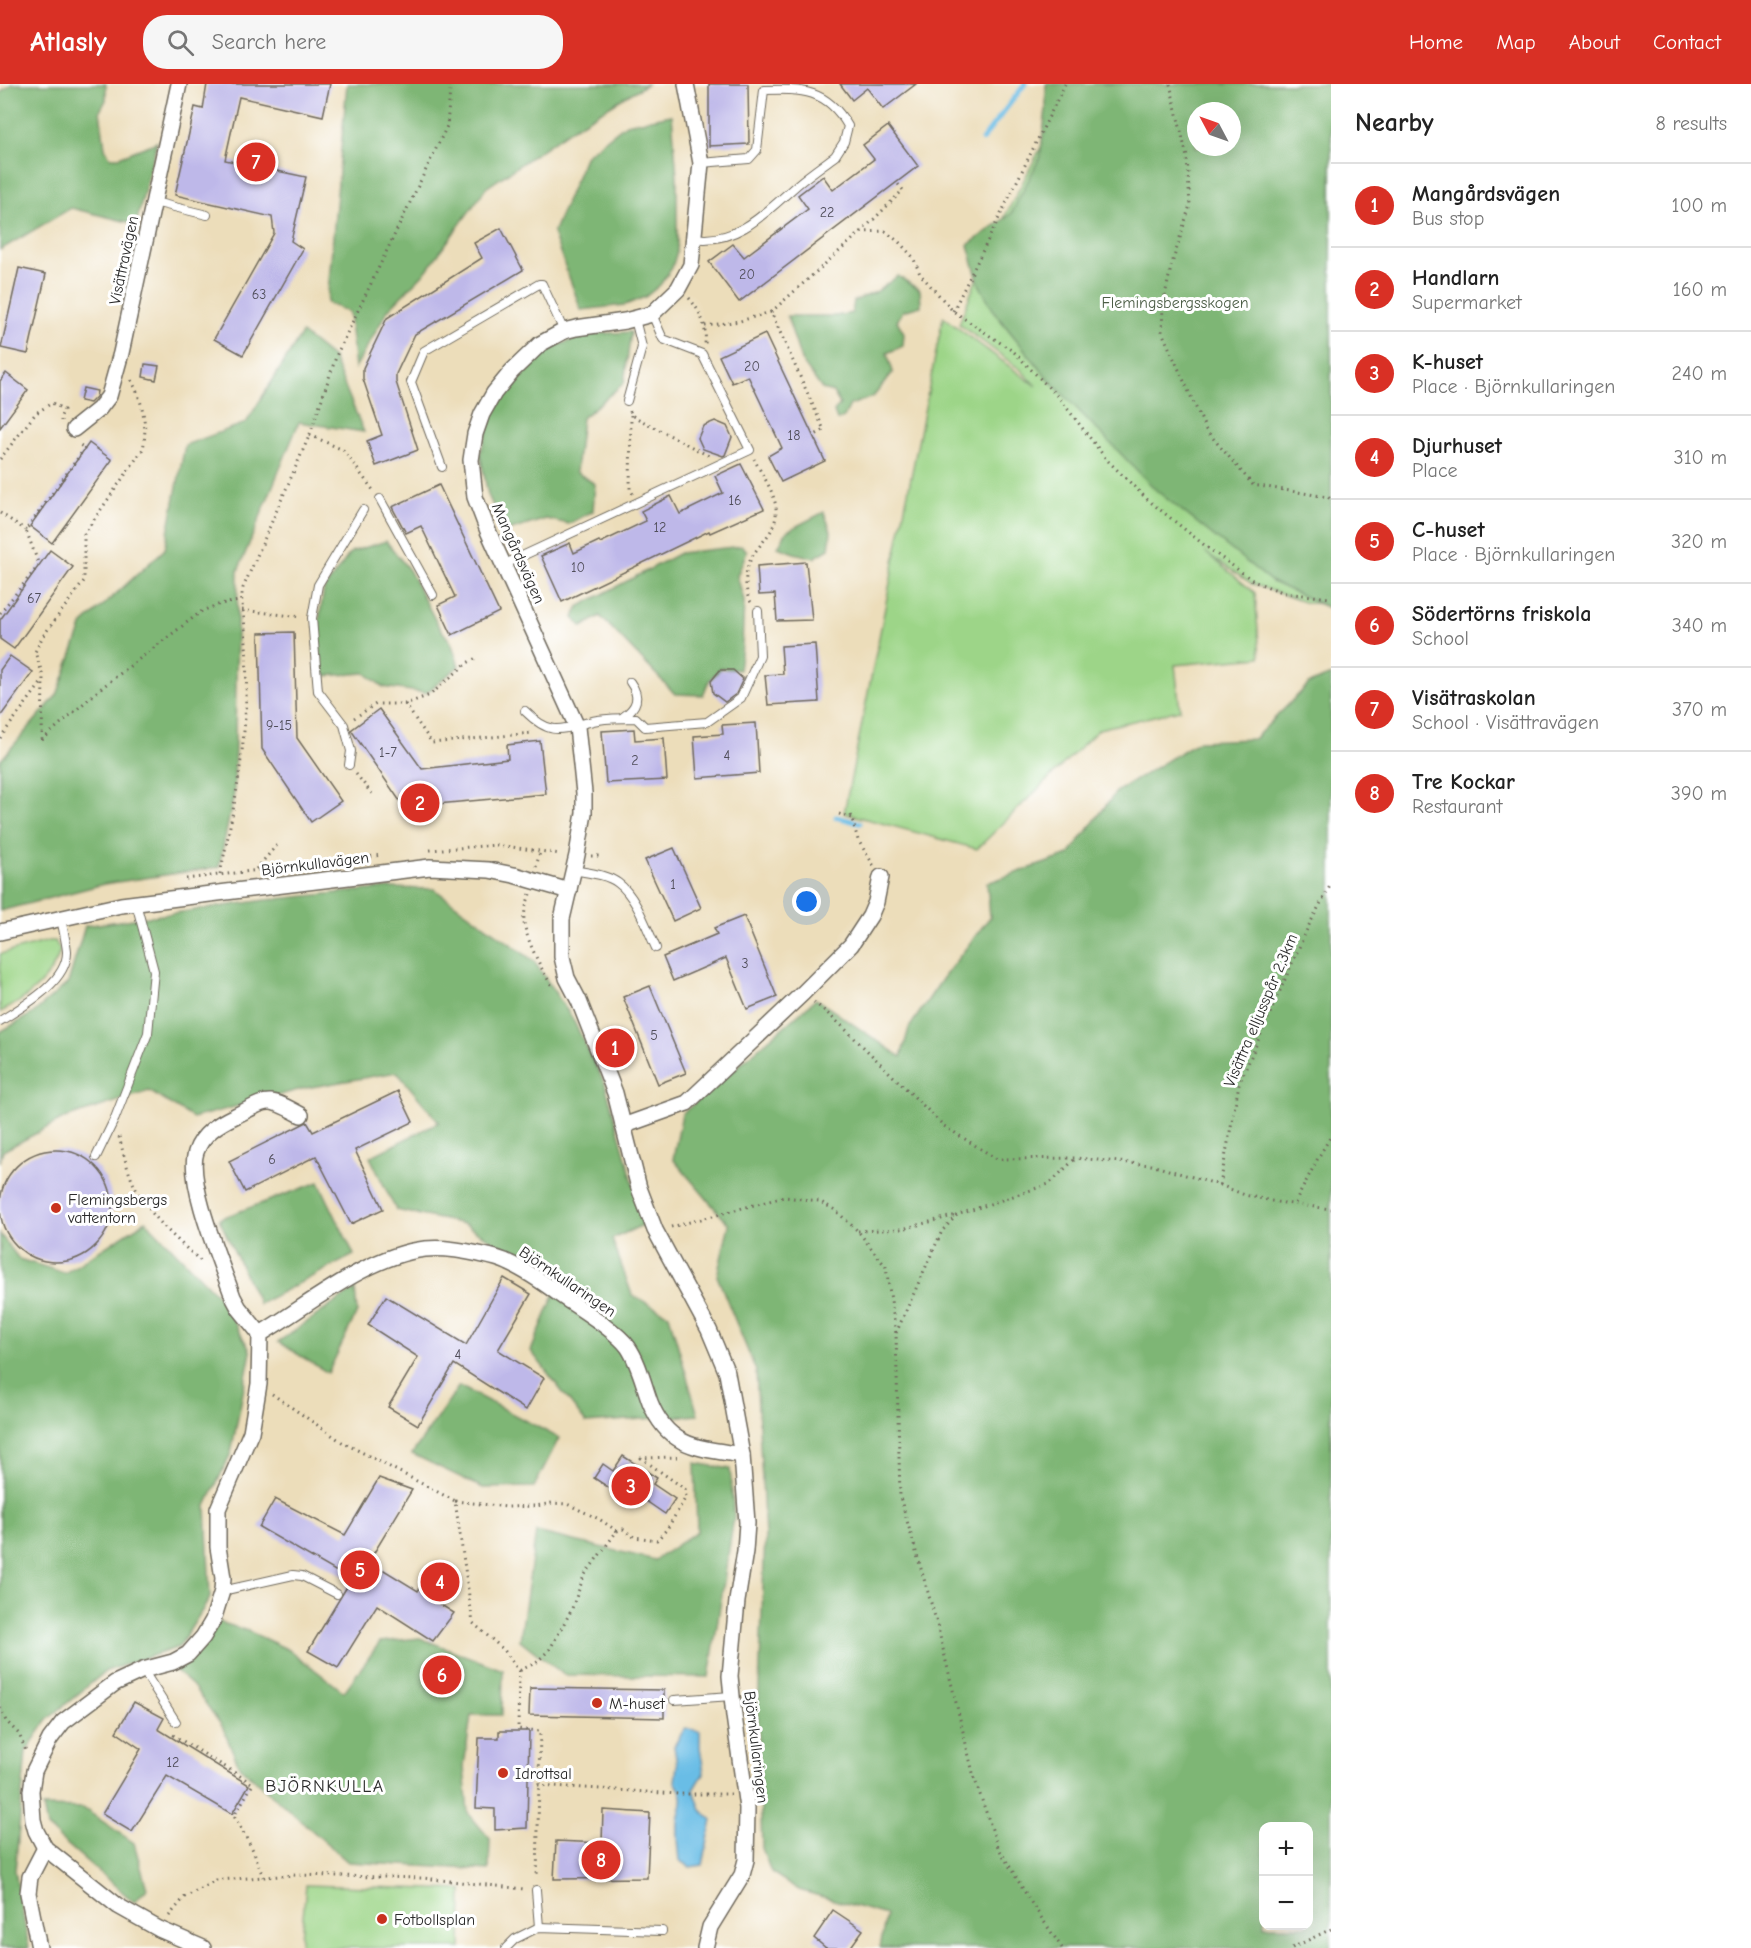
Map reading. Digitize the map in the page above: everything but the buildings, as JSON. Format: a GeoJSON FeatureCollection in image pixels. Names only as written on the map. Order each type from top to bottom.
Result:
{"type":"FeatureCollection","features":[{"type":"Feature","properties":{"kind":"street","name":"Visättravägen"},"geometry":{"type":"LineString","coordinates":[[71,434],[99,409],[109,396],[121,353],[179,84]]}},
{"type":"Feature","properties":{"kind":"street","name":"Mangårdsvägen"},"geometry":{"type":"LineString","coordinates":[[569,891],[584,813],[577,727],[505,564],[488,531],[475,497],[471,460],[475,434],[482,414],[494,393],[512,371],[540,344],[564,331],[652,314],[678,289],[691,265],[701,163],[686,84]]}},
{"type":"Feature","properties":{"kind":"street","name":"Björnkullavägen"},"geometry":{"type":"LineString","coordinates":[[0,932],[136,903],[430,867],[489,870],[569,891]]}},
{"type":"Feature","properties":{"kind":"street"},"geometry":{"type":"LineString","coordinates":[[623,1126],[687,1103],[803,993],[851,945],[873,909],[881,878]]}},
{"type":"Feature","properties":{"kind":"street","name":"Björnkullaringen"},"geometry":{"type":"LineString","coordinates":[[569,891],[562,919],[562,957],[567,978],[579,1001],[615,1093],[639,1188],[655,1230],[709,1330],[727,1373],[742,1455],[747,1523],[731,1653],[732,1696],[747,1808],[746,1860],[742,1875],[710,1927],[705,1948]]}},
{"type":"Feature","properties":{"kind":"street"},"geometry":{"type":"LineString","coordinates":[[203,1948],[159,1929],[118,1906],[45,1848],[33,1820],[31,1791],[33,1771],[50,1739],[63,1722],[115,1683],[188,1654],[203,1637],[213,1620],[222,1591],[223,1578],[218,1546],[218,1509],[250,1432],[259,1384],[260,1334],[239,1308],[225,1274],[201,1205],[193,1167],[195,1154],[201,1141],[214,1127],[264,1102],[275,1101],[301,1116]]}},
{"type":"Feature","properties":{"kind":"street","name":"Björnkullaringen"},"geometry":{"type":"LineString","coordinates":[[260,1334],[381,1261],[425,1249],[457,1249],[494,1258],[508,1262],[531,1275],[611,1331],[627,1346],[641,1373],[650,1403],[656,1414],[673,1435],[685,1444]]}},
{"type":"Feature","properties":{"kind":"street"},"geometry":{"type":"LineString","coordinates":[[685,1444],[742,1455]]}},
{"type":"Feature","properties":{"kind":"street"},"geometry":{"type":"LineString","coordinates":[[39,1948],[28,1893],[30,1877],[45,1848]]}},
{"type":"Feature","properties":{"kind":"lane"},"geometry":{"type":"LineString","coordinates":[[694,238],[706,240],[725,238],[744,229],[835,156],[844,142],[848,126],[839,111],[823,97],[791,89],[762,87],[757,150],[750,159],[701,163]]}},
{"type":"Feature","properties":{"kind":"lane"},"geometry":{"type":"LineString","coordinates":[[154,202],[207,215]]}},
{"type":"Feature","properties":{"kind":"lane"},"geometry":{"type":"LineString","coordinates":[[442,467],[411,382],[424,351],[539,284],[542,284],[564,331]]}},
{"type":"Feature","properties":{"kind":"lane"},"geometry":{"type":"LineString","coordinates":[[505,564],[750,450],[702,354],[663,339],[652,314]]}},
{"type":"Feature","properties":{"kind":"lane"},"geometry":{"type":"LineString","coordinates":[[627,401],[642,347],[635,319]]}},
{"type":"Feature","properties":{"kind":"lane"},"geometry":{"type":"LineString","coordinates":[[380,499],[433,594]]}},
{"type":"Feature","properties":{"kind":"lane"},"geometry":{"type":"LineString","coordinates":[[349,765],[351,751],[344,725],[318,691],[312,618],[318,585],[363,510]]}},
{"type":"Feature","properties":{"kind":"lane"},"geometry":{"type":"LineString","coordinates":[[525,711],[544,726],[558,730],[598,720],[621,718],[636,718],[645,727],[707,722],[741,698],[760,656],[758,611]]}},
{"type":"Feature","properties":{"kind":"lane"},"geometry":{"type":"LineString","coordinates":[[621,718],[636,706],[638,697],[630,682]]}},
{"type":"Feature","properties":{"kind":"lane"},"geometry":{"type":"LineString","coordinates":[[573,870],[597,874],[618,883],[634,902],[656,948]]}},
{"type":"Feature","properties":{"kind":"lane"},"geometry":{"type":"LineString","coordinates":[[96,1157],[115,1118],[148,1033],[154,971],[136,903]]}},
{"type":"Feature","properties":{"kind":"lane"},"geometry":{"type":"LineString","coordinates":[[0,1022],[36,998],[59,976],[67,954],[61,918]]}},
{"type":"Feature","properties":{"kind":"lane"},"geometry":{"type":"LineString","coordinates":[[222,1591],[293,1575],[302,1576],[338,1594]]}},
{"type":"Feature","properties":{"kind":"lane"},"geometry":{"type":"LineString","coordinates":[[143,1671],[176,1722]]}},
{"type":"Feature","properties":{"kind":"lane"},"geometry":{"type":"LineString","coordinates":[[674,1700],[732,1696]]}},
{"type":"Feature","properties":{"kind":"lane"},"geometry":{"type":"LineString","coordinates":[[536,1890],[539,1928]]}},
{"type":"Feature","properties":{"kind":"lane"},"geometry":{"type":"LineString","coordinates":[[506,1948],[515,1939],[539,1928],[662,1931]]}},
{"type":"Feature","properties":{"kind":"path"},"geometry":{"type":"LineString","coordinates":[[220,874],[243,758],[246,696],[244,619],[240,601],[243,588],[310,434],[337,354],[447,126],[449,84]]}},
{"type":"Feature","properties":{"kind":"path"},"geometry":{"type":"LineString","coordinates":[[953,311],[1065,84]]}},
{"type":"Feature","properties":{"kind":"path"},"geometry":{"type":"LineString","coordinates":[[1170,84],[1187,158],[1190,205],[1171,267],[1163,305],[1162,332],[1206,430],[1253,485],[1331,500]]}},
{"type":"Feature","properties":{"kind":"path"},"geometry":{"type":"LineString","coordinates":[[705,326],[740,321],[771,312],[861,232],[903,190],[898,184]]}},
{"type":"Feature","properties":{"kind":"path"},"geometry":{"type":"LineString","coordinates":[[861,232],[885,231],[899,242],[913,257],[920,274],[953,311],[1014,352],[1060,399],[1107,460],[1148,500],[1208,548],[1255,582],[1285,593],[1331,598]]}},
{"type":"Feature","properties":{"kind":"path"},"geometry":{"type":"LineString","coordinates":[[686,295],[702,316],[705,326],[706,343],[702,354]]}},
{"type":"Feature","properties":{"kind":"path"},"geometry":{"type":"LineString","coordinates":[[771,312],[824,430],[815,435]]}},
{"type":"Feature","properties":{"kind":"path"},"geometry":{"type":"LineString","coordinates":[[128,375],[141,402],[146,436],[143,449],[84,534],[84,581],[42,636],[35,652],[42,681],[42,740],[100,689],[202,611],[220,604],[240,601]]}},
{"type":"Feature","properties":{"kind":"path"},"geometry":{"type":"LineString","coordinates":[[627,401],[631,415],[630,489],[637,502]]}},
{"type":"Feature","properties":{"kind":"path"},"geometry":{"type":"LineString","coordinates":[[0,459],[36,413],[52,403],[64,410],[61,416],[71,434],[85,448],[26,530]]}},
{"type":"Feature","properties":{"kind":"path"},"geometry":{"type":"LineString","coordinates":[[631,415],[722,463]]}},
{"type":"Feature","properties":{"kind":"path"},"geometry":{"type":"LineString","coordinates":[[310,434],[343,450],[380,499]]}},
{"type":"Feature","properties":{"kind":"path"},"geometry":{"type":"LineString","coordinates":[[750,450],[776,504],[776,517],[772,528],[753,554],[745,573],[747,597],[758,611]]}},
{"type":"Feature","properties":{"kind":"path"},"geometry":{"type":"LineString","coordinates":[[0,513],[26,530],[39,565],[0,613]]}},
{"type":"Feature","properties":{"kind":"path"},"geometry":{"type":"LineString","coordinates":[[243,610],[312,618]]}},
{"type":"Feature","properties":{"kind":"path"},"geometry":{"type":"LineString","coordinates":[[344,725],[376,704],[405,704],[430,695],[467,663],[478,657]]}},
{"type":"Feature","properties":{"kind":"path"},"geometry":{"type":"LineString","coordinates":[[0,738],[42,681]]}},
{"type":"Feature","properties":{"kind":"path"},"geometry":{"type":"LineString","coordinates":[[405,704],[432,743],[558,730]]}},
{"type":"Feature","properties":{"kind":"path"},"geometry":{"type":"LineString","coordinates":[[349,765],[372,794]]}},
{"type":"Feature","properties":{"kind":"path"},"geometry":{"type":"LineString","coordinates":[[839,814],[852,817],[858,840],[881,878]]}},
{"type":"Feature","properties":{"kind":"path"},"geometry":{"type":"LineString","coordinates":[[254,870],[278,844]]}},
{"type":"Feature","properties":{"kind":"path"},"geometry":{"type":"LineString","coordinates":[[534,881],[525,911],[524,923],[534,951],[553,987]]}},
{"type":"Feature","properties":{"kind":"path","name":"Visättra elljusspår 2,3km"},"geometry":{"type":"LineString","coordinates":[[1220,1185],[1239,1084],[1308,927],[1331,884]]}},
{"type":"Feature","properties":{"kind":"path"},"geometry":{"type":"LineString","coordinates":[[803,993],[841,1025],[944,1126],[997,1159],[1076,1158],[1150,1165],[1220,1185],[1245,1195],[1331,1209]]}},
{"type":"Feature","properties":{"kind":"path"},"geometry":{"type":"LineString","coordinates":[[115,1118],[126,1165],[137,1191],[163,1226],[191,1253],[219,1277],[225,1274]]}},
{"type":"Feature","properties":{"kind":"path"},"geometry":{"type":"LineString","coordinates":[[1295,1203],[1331,1136]]}},
{"type":"Feature","properties":{"kind":"path"},"geometry":{"type":"LineString","coordinates":[[858,1231],[902,1229],[958,1214],[1049,1184],[1076,1158]]}},
{"type":"Feature","properties":{"kind":"path"},"geometry":{"type":"LineString","coordinates":[[655,1230],[707,1219],[784,1197],[819,1201],[835,1210],[858,1231],[886,1267],[896,1334],[900,1497],[936,1620],[974,1777],[998,1847],[1032,1905],[1062,1948]]}},
{"type":"Feature","properties":{"kind":"path"},"geometry":{"type":"LineString","coordinates":[[896,1334],[942,1231],[958,1214]]}},
{"type":"Feature","properties":{"kind":"path"},"geometry":{"type":"LineString","coordinates":[[259,1384],[342,1442],[455,1500],[507,1507],[567,1504],[599,1519],[617,1531]]}},
{"type":"Feature","properties":{"kind":"path"},"geometry":{"type":"LineString","coordinates":[[519,1671],[537,1662],[550,1649],[571,1611],[584,1576],[617,1531],[623,1529],[634,1537],[657,1540],[667,1529],[686,1497],[685,1489],[641,1458],[679,1457],[685,1444]]}},
{"type":"Feature","properties":{"kind":"path"},"geometry":{"type":"LineString","coordinates":[[159,1929],[185,1897],[216,1880],[296,1875],[423,1878],[536,1890],[540,1731],[518,1729],[519,1671],[504,1650],[473,1623],[455,1500]]}},
{"type":"Feature","properties":{"kind":"path"},"geometry":{"type":"LineString","coordinates":[[0,1708],[6,1721],[20,1734],[26,1751],[37,1764]]}},
{"type":"Feature","properties":{"kind":"path"},"geometry":{"type":"LineString","coordinates":[[172,1734],[253,1784],[234,1816],[254,1852],[263,1877]]}},
{"type":"Feature","properties":{"kind":"path"},"geometry":{"type":"LineString","coordinates":[[538,1785],[678,1794],[733,1794]]}},
{"type":"Feature","properties":{"kind":"path"},"geometry":{"type":"LineString","coordinates":[[1293,1948],[1331,1929]]}},
{"type":"Feature","properties":{"kind":"green space"},"geometry":{"type":"Polygon","coordinates":[[[12,84],[106,84],[106,100],[100,111],[105,148],[110,157],[119,157],[157,142],[136,224],[71,208],[0,250],[0,93],[12,84]]]}},
{"type":"Feature","properties":{"kind":"green space"},"geometry":{"type":"Polygon","coordinates":[[[347,84],[647,84],[573,128],[486,188],[427,270],[388,310],[355,368],[349,312],[327,303],[347,84]]]}},
{"type":"Feature","properties":{"kind":"green space","name":"Flemingsbergsskogen"},"geometry":{"type":"Polygon","coordinates":[[[1046,84],[1331,84],[1331,609],[1272,582],[1157,491],[1050,381],[995,313],[979,284],[968,245],[1011,214],[1040,157],[1046,109],[1046,84]]]}},
{"type":"Feature","properties":{"kind":"green space"},"geometry":{"type":"Polygon","coordinates":[[[1074,84],[1331,84],[1331,604],[1307,603],[1252,584],[1205,552],[1255,593],[1260,657],[1175,665],[1180,710],[1099,729],[977,849],[844,813],[943,317],[1036,386],[1021,370],[959,324],[989,247],[1074,84]]]}},
{"type":"Feature","properties":{"kind":"green space"},"geometry":{"type":"Polygon","coordinates":[[[672,115],[677,177],[677,251],[672,268],[660,285],[645,297],[625,305],[581,310],[553,233],[586,155],[626,124],[672,115]]]}},
{"type":"Feature","properties":{"kind":"green space"},"geometry":{"type":"Polygon","coordinates":[[[898,276],[920,290],[921,306],[903,311],[897,321],[904,333],[903,346],[887,353],[893,372],[873,397],[850,405],[844,417],[837,420],[834,412],[840,404],[833,392],[822,389],[801,360],[787,316],[836,316],[852,313],[854,301],[876,292],[898,276]]]}},
{"type":"Feature","properties":{"kind":"green space"},"geometry":{"type":"Polygon","coordinates":[[[631,332],[624,383],[582,418],[576,472],[595,484],[593,511],[569,524],[546,519],[505,532],[488,495],[480,454],[494,410],[513,385],[553,347],[590,334],[631,332]]]}},
{"type":"Feature","properties":{"kind":"green space"},"geometry":{"type":"Polygon","coordinates":[[[302,333],[333,358],[364,432],[299,422],[238,571],[234,794],[219,867],[104,884],[0,911],[0,761],[57,695],[83,624],[165,549],[185,445],[246,423],[302,333]]]}},
{"type":"Feature","properties":{"kind":"green space"},"geometry":{"type":"Polygon","coordinates":[[[824,512],[831,531],[829,549],[814,558],[778,547],[787,531],[824,512]]]}},
{"type":"Feature","properties":{"kind":"green space"},"geometry":{"type":"Polygon","coordinates":[[[386,541],[409,570],[439,627],[451,642],[459,666],[426,693],[383,687],[365,673],[323,676],[318,628],[324,589],[351,552],[386,541]]]}},
{"type":"Feature","properties":{"kind":"green space"},"geometry":{"type":"Polygon","coordinates":[[[742,546],[747,551],[737,576],[744,600],[739,670],[721,668],[709,681],[703,695],[675,694],[600,616],[582,627],[574,618],[578,607],[680,553],[742,546]]]}},
{"type":"Feature","properties":{"kind":"green space"},"geometry":{"type":"Polygon","coordinates":[[[1331,675],[1331,1948],[880,1948],[886,1915],[799,1890],[771,1872],[762,1848],[758,1715],[765,1536],[756,1371],[717,1276],[729,1225],[673,1159],[682,1114],[816,999],[901,1057],[909,1028],[943,978],[990,917],[987,883],[1069,855],[1116,792],[1199,741],[1254,739],[1309,684],[1331,675]]]}},
{"type":"Feature","properties":{"kind":"green space"},"geometry":{"type":"Polygon","coordinates":[[[388,888],[434,889],[534,961],[572,1018],[605,1084],[645,1224],[612,1239],[632,1295],[669,1315],[698,1415],[586,1423],[531,1351],[560,1281],[464,1224],[396,1210],[370,1157],[439,1122],[397,1072],[306,1088],[193,1118],[149,1091],[65,1118],[3,1151],[0,1162],[0,1032],[32,1014],[68,983],[85,926],[266,900],[388,888]]]}},
{"type":"Feature","properties":{"kind":"green space"},"geometry":{"type":"Polygon","coordinates":[[[55,941],[60,950],[52,970],[28,995],[0,1012],[0,954],[55,941]]]}},
{"type":"Feature","properties":{"kind":"green space"},"geometry":{"type":"Polygon","coordinates":[[[319,1182],[354,1255],[259,1304],[219,1219],[319,1182]]]}},
{"type":"Feature","properties":{"kind":"green space"},"geometry":{"type":"Polygon","coordinates":[[[146,1221],[220,1298],[251,1352],[231,1453],[206,1506],[210,1598],[179,1647],[106,1671],[48,1719],[26,1751],[15,1871],[29,1948],[0,1948],[0,1234],[19,1259],[65,1273],[146,1221]]]}},
{"type":"Feature","properties":{"kind":"green space"},"geometry":{"type":"Polygon","coordinates":[[[355,1289],[357,1312],[328,1373],[278,1342],[355,1289]]]}},
{"type":"Feature","properties":{"kind":"green space"},"geometry":{"type":"Polygon","coordinates":[[[459,1386],[559,1438],[534,1487],[483,1488],[412,1454],[459,1386]]]}},
{"type":"Feature","properties":{"kind":"green space"},"geometry":{"type":"Polygon","coordinates":[[[695,1463],[730,1469],[734,1517],[709,1677],[564,1675],[520,1640],[536,1532],[655,1560],[697,1531],[695,1463]]]}},
{"type":"Feature","properties":{"kind":"green space"},"geometry":{"type":"Polygon","coordinates":[[[213,1620],[248,1631],[289,1650],[344,1692],[380,1642],[420,1638],[503,1670],[502,1715],[471,1715],[464,1767],[468,1813],[490,1839],[489,1870],[348,1862],[239,1766],[222,1726],[193,1686],[166,1662],[173,1662],[213,1620]]]}},
{"type":"Feature","properties":{"kind":"green space"},"geometry":{"type":"Polygon","coordinates":[[[43,1807],[83,1808],[134,1843],[147,1889],[134,1902],[47,1827],[43,1807]]]}},
{"type":"Feature","properties":{"kind":"green space","name":"Fotbollsplan"},"geometry":{"type":"Polygon","coordinates":[[[306,1885],[462,1890],[461,1948],[300,1948],[306,1885]]]}},
{"type":"Feature","properties":{"kind":"water"},"geometry":{"type":"Polygon","coordinates":[[[685,1728],[700,1731],[704,1773],[694,1790],[701,1810],[712,1820],[703,1865],[690,1867],[680,1861],[678,1827],[682,1798],[675,1782],[677,1765],[674,1746],[685,1728]]]}},
{"type":"Feature","properties":{"kind":"waterway"},"geometry":{"type":"LineString","coordinates":[[982,140],[1025,84]]}},
{"type":"Feature","properties":{"kind":"waterway"},"geometry":{"type":"LineString","coordinates":[[836,817],[860,823]]}},
{"type":"Feature","properties":{"kind":"place","name":"Visätraskolan"},"geometry":{"type":"Point","coordinates":[256,162]}},
{"type":"Feature","properties":{"kind":"place","name":"Handlarn"},"geometry":{"type":"Point","coordinates":[420,803]}},
{"type":"Feature","properties":{"kind":"place","name":"Mangårdsvägen"},"geometry":{"type":"Point","coordinates":[615,1048]}},
{"type":"Feature","properties":{"kind":"place","name":"Flemingsbergs vattentorn"},"geometry":{"type":"Point","coordinates":[56,1208]}},
{"type":"Feature","properties":{"kind":"place","name":"K-huset"},"geometry":{"type":"Point","coordinates":[631,1486]}},
{"type":"Feature","properties":{"kind":"place","name":"C-huset"},"geometry":{"type":"Point","coordinates":[360,1570]}},
{"type":"Feature","properties":{"kind":"place","name":"Djurhuset"},"geometry":{"type":"Point","coordinates":[440,1582]}},
{"type":"Feature","properties":{"kind":"place","name":"Södertörns friskola"},"geometry":{"type":"Point","coordinates":[442,1675]}},
{"type":"Feature","properties":{"kind":"place","name":"M-huset"},"geometry":{"type":"Point","coordinates":[597,1703]}},
{"type":"Feature","properties":{"kind":"place","name":"Idrottsal"},"geometry":{"type":"Point","coordinates":[503,1773]}},
{"type":"Feature","properties":{"kind":"place","name":"Tre Kockar"},"geometry":{"type":"Point","coordinates":[601,1860]}},
{"type":"Feature","properties":{"kind":"place","name":"Fotbollsplan"},"geometry":{"type":"Point","coordinates":[382,1919]}},
{"type":"Feature","properties":{"kind":"district","name":"BJÖRNKULLA"},"geometry":{"type":"Point","coordinates":[325,1786]}}]}
